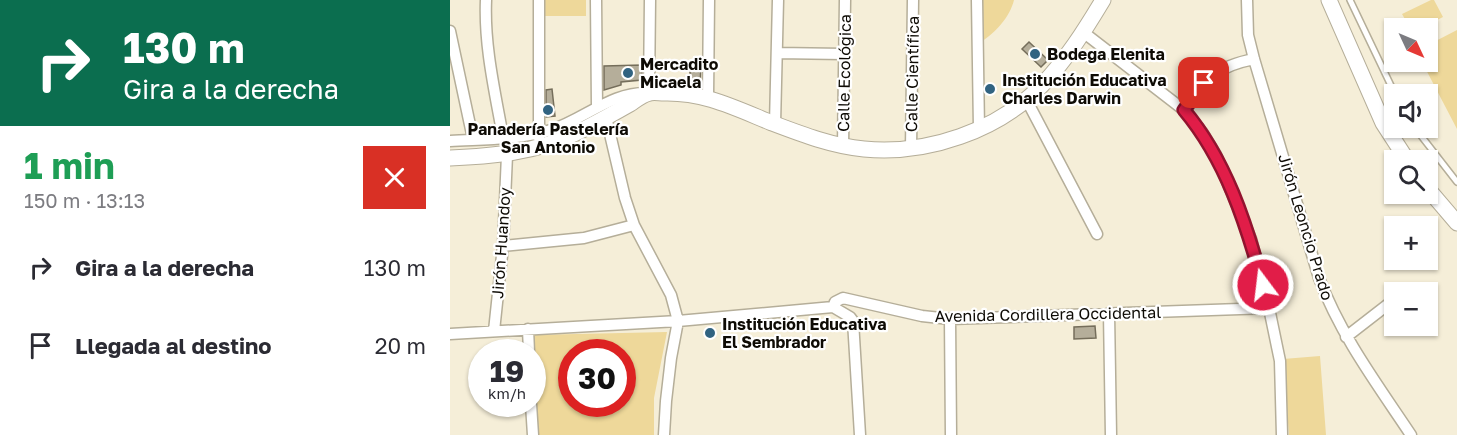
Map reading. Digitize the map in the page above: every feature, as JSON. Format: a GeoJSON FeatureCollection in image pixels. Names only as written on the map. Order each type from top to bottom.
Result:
{"type":"FeatureCollection","features":[{"type":"Feature","properties":{"kind":"street"},"geometry":{"type":"LineString","coordinates":[[486,0],[486,32],[503,137]]}},
{"type":"Feature","properties":{"kind":"street"},"geometry":{"type":"LineString","coordinates":[[539,0],[539,140]]}},
{"type":"Feature","properties":{"kind":"street"},"geometry":{"type":"LineString","coordinates":[[596,0],[601,112],[634,225],[671,295],[678,321],[669,369],[664,435]]}},
{"type":"Feature","properties":{"kind":"street"},"geometry":{"type":"LineString","coordinates":[[649,93],[650,0]]}},
{"type":"Feature","properties":{"kind":"street"},"geometry":{"type":"LineString","coordinates":[[708,97],[709,0]]}},
{"type":"Feature","properties":{"kind":"street"},"geometry":{"type":"LineString","coordinates":[[775,124],[778,0]]}},
{"type":"Feature","properties":{"kind":"street","name":"Calle Ecológica"},"geometry":{"type":"LineString","coordinates":[[843,146],[845,0]]}},
{"type":"Feature","properties":{"kind":"street","name":"Calle Científica"},"geometry":{"type":"LineString","coordinates":[[911,148],[913,0]]}},
{"type":"Feature","properties":{"kind":"street"},"geometry":{"type":"LineString","coordinates":[[978,0],[979,129]]}},
{"type":"Feature","properties":{"kind":"street"},"geometry":{"type":"LineString","coordinates":[[450,141],[503,137],[539,140],[575,134],[601,112],[649,93],[680,92],[708,97],[816,139],[843,146],[880,150],[937,143],[979,129],[1007,114],[1026,99],[1056,69],[1103,0]]}},
{"type":"Feature","properties":{"kind":"street","name":"Jirón Leoncio Prado"},"geometry":{"type":"LineString","coordinates":[[1247,0],[1248,35],[1254,59],[1319,278],[1331,310],[1346,337],[1411,435]]}},
{"type":"Feature","properties":{"kind":"street"},"geometry":{"type":"LineString","coordinates":[[1329,0],[1383,123],[1401,150]]}},
{"type":"Feature","properties":{"kind":"street"},"geometry":{"type":"LineString","coordinates":[[450,31],[455,80],[473,140]]}},
{"type":"Feature","properties":{"kind":"street"},"geometry":{"type":"LineString","coordinates":[[1083,32],[1184,110],[1202,132],[1227,180],[1251,239],[1269,308],[1280,361],[1282,435]]}},
{"type":"Feature","properties":{"kind":"street"},"geometry":{"type":"LineString","coordinates":[[777,52],[844,54]]}},
{"type":"Feature","properties":{"kind":"street"},"geometry":{"type":"LineString","coordinates":[[1184,110],[1204,83],[1220,69],[1254,59]]}},
{"type":"Feature","properties":{"kind":"street"},"geometry":{"type":"LineString","coordinates":[[1026,99],[1097,234]]}},
{"type":"Feature","properties":{"kind":"street"},"geometry":{"type":"LineString","coordinates":[[450,158],[507,155],[539,140]]}},
{"type":"Feature","properties":{"kind":"street","name":"Jirón Huandoy"},"geometry":{"type":"LineString","coordinates":[[494,331],[503,246],[507,155]]}},
{"type":"Feature","properties":{"kind":"street"},"geometry":{"type":"LineString","coordinates":[[1438,201],[1457,223]]}},
{"type":"Feature","properties":{"kind":"street"},"geometry":{"type":"LineString","coordinates":[[503,246],[584,238],[634,225]]}},
{"type":"Feature","properties":{"kind":"street","name":"Avenida Cordillera Occidental"},"geometry":{"type":"LineString","coordinates":[[450,334],[678,321],[833,307],[835,302],[843,298],[922,316],[950,319],[1269,308]]}},
{"type":"Feature","properties":{"kind":"street"},"geometry":{"type":"LineString","coordinates":[[833,307],[850,317],[854,327],[860,435]]}},
{"type":"Feature","properties":{"kind":"street"},"geometry":{"type":"LineString","coordinates":[[1346,337],[1384,308]]}},
{"type":"Feature","properties":{"kind":"street"},"geometry":{"type":"LineString","coordinates":[[1110,314],[1111,435]]}},
{"type":"Feature","properties":{"kind":"street"},"geometry":{"type":"LineString","coordinates":[[950,319],[951,435]]}},
{"type":"Feature","properties":{"kind":"street"},"geometry":{"type":"LineString","coordinates":[[528,329],[528,339]]}},
{"type":"Feature","properties":{"kind":"street"},"geometry":{"type":"LineString","coordinates":[[532,417],[533,435]]}},
{"type":"Feature","properties":{"kind":"lane"},"geometry":{"type":"LineString","coordinates":[[1350,0],[1390,84]]}},
{"type":"Feature","properties":{"kind":"lane"},"geometry":{"type":"LineString","coordinates":[[1423,138],[1457,182]]}},
{"type":"Feature","properties":{"kind":"shaded area"},"geometry":{"type":"Polygon","coordinates":[[[545,0],[586,0],[586,16],[545,16],[545,0]]]}},
{"type":"Feature","properties":{"kind":"shaded area"},"geometry":{"type":"Polygon","coordinates":[[[979,0],[1014,0],[1001,24],[981,42],[979,0]]]}},
{"type":"Feature","properties":{"kind":"shaded area"},"geometry":{"type":"Polygon","coordinates":[[[1434,0],[1443,17],[1438,20],[1404,18],[1402,14],[1434,0]]]}},
{"type":"Feature","properties":{"kind":"shaded area"},"geometry":{"type":"Polygon","coordinates":[[[1457,30],[1457,129],[1438,93],[1438,84],[1433,84],[1427,72],[1438,72],[1438,40],[1457,30]]]}},
{"type":"Feature","properties":{"kind":"shaded area"},"geometry":{"type":"Polygon","coordinates":[[[667,332],[654,398],[654,435],[536,435],[535,417],[546,417],[546,339],[532,339],[532,335],[667,332]]]}},
{"type":"Feature","properties":{"kind":"shaded area"},"geometry":{"type":"Polygon","coordinates":[[[1320,356],[1326,435],[1289,435],[1283,359],[1320,356]]]}},
{"type":"Feature","properties":{"kind":"building","name":"Bodega Elenita"},"geometry":{"type":"Polygon","coordinates":[[[1029,42],[1048,60],[1041,67],[1022,49],[1029,42]]]}},
{"type":"Feature","properties":{"kind":"building"},"geometry":{"type":"Polygon","coordinates":[[[690,62],[701,62],[700,87],[690,85],[690,62]]]}},
{"type":"Feature","properties":{"kind":"building"},"geometry":{"type":"Polygon","coordinates":[[[642,65],[642,80],[621,82],[621,85],[604,90],[604,66],[642,65]]]}},
{"type":"Feature","properties":{"kind":"building"},"geometry":{"type":"Polygon","coordinates":[[[552,89],[555,116],[546,117],[546,90],[552,89]]]}},
{"type":"Feature","properties":{"kind":"building"},"geometry":{"type":"Polygon","coordinates":[[[1095,326],[1096,338],[1074,339],[1074,327],[1095,326]]]}},
{"type":"Feature","properties":{"kind":"place","name":"Bodega Elenita"},"geometry":{"type":"Point","coordinates":[1035,54]}},
{"type":"Feature","properties":{"kind":"place","name":"Mercadito Micaela"},"geometry":{"type":"Point","coordinates":[628,73]}},
{"type":"Feature","properties":{"kind":"place","name":"Institución Educativa Charles Darwin"},"geometry":{"type":"Point","coordinates":[990,89]}},
{"type":"Feature","properties":{"kind":"place","name":"Panadería Pastelería San Antonio"},"geometry":{"type":"Point","coordinates":[548,110]}},
{"type":"Feature","properties":{"kind":"place","name":"Institución Educativa El Sembrador"},"geometry":{"type":"Point","coordinates":[710,333]}},
{"type":"Feature","properties":{"kind":"route"},"geometry":{"type":"LineString","coordinates":[[1204,83],[1184,110],[1202,132],[1216,155],[1251,239],[1263,285]]}}]}
